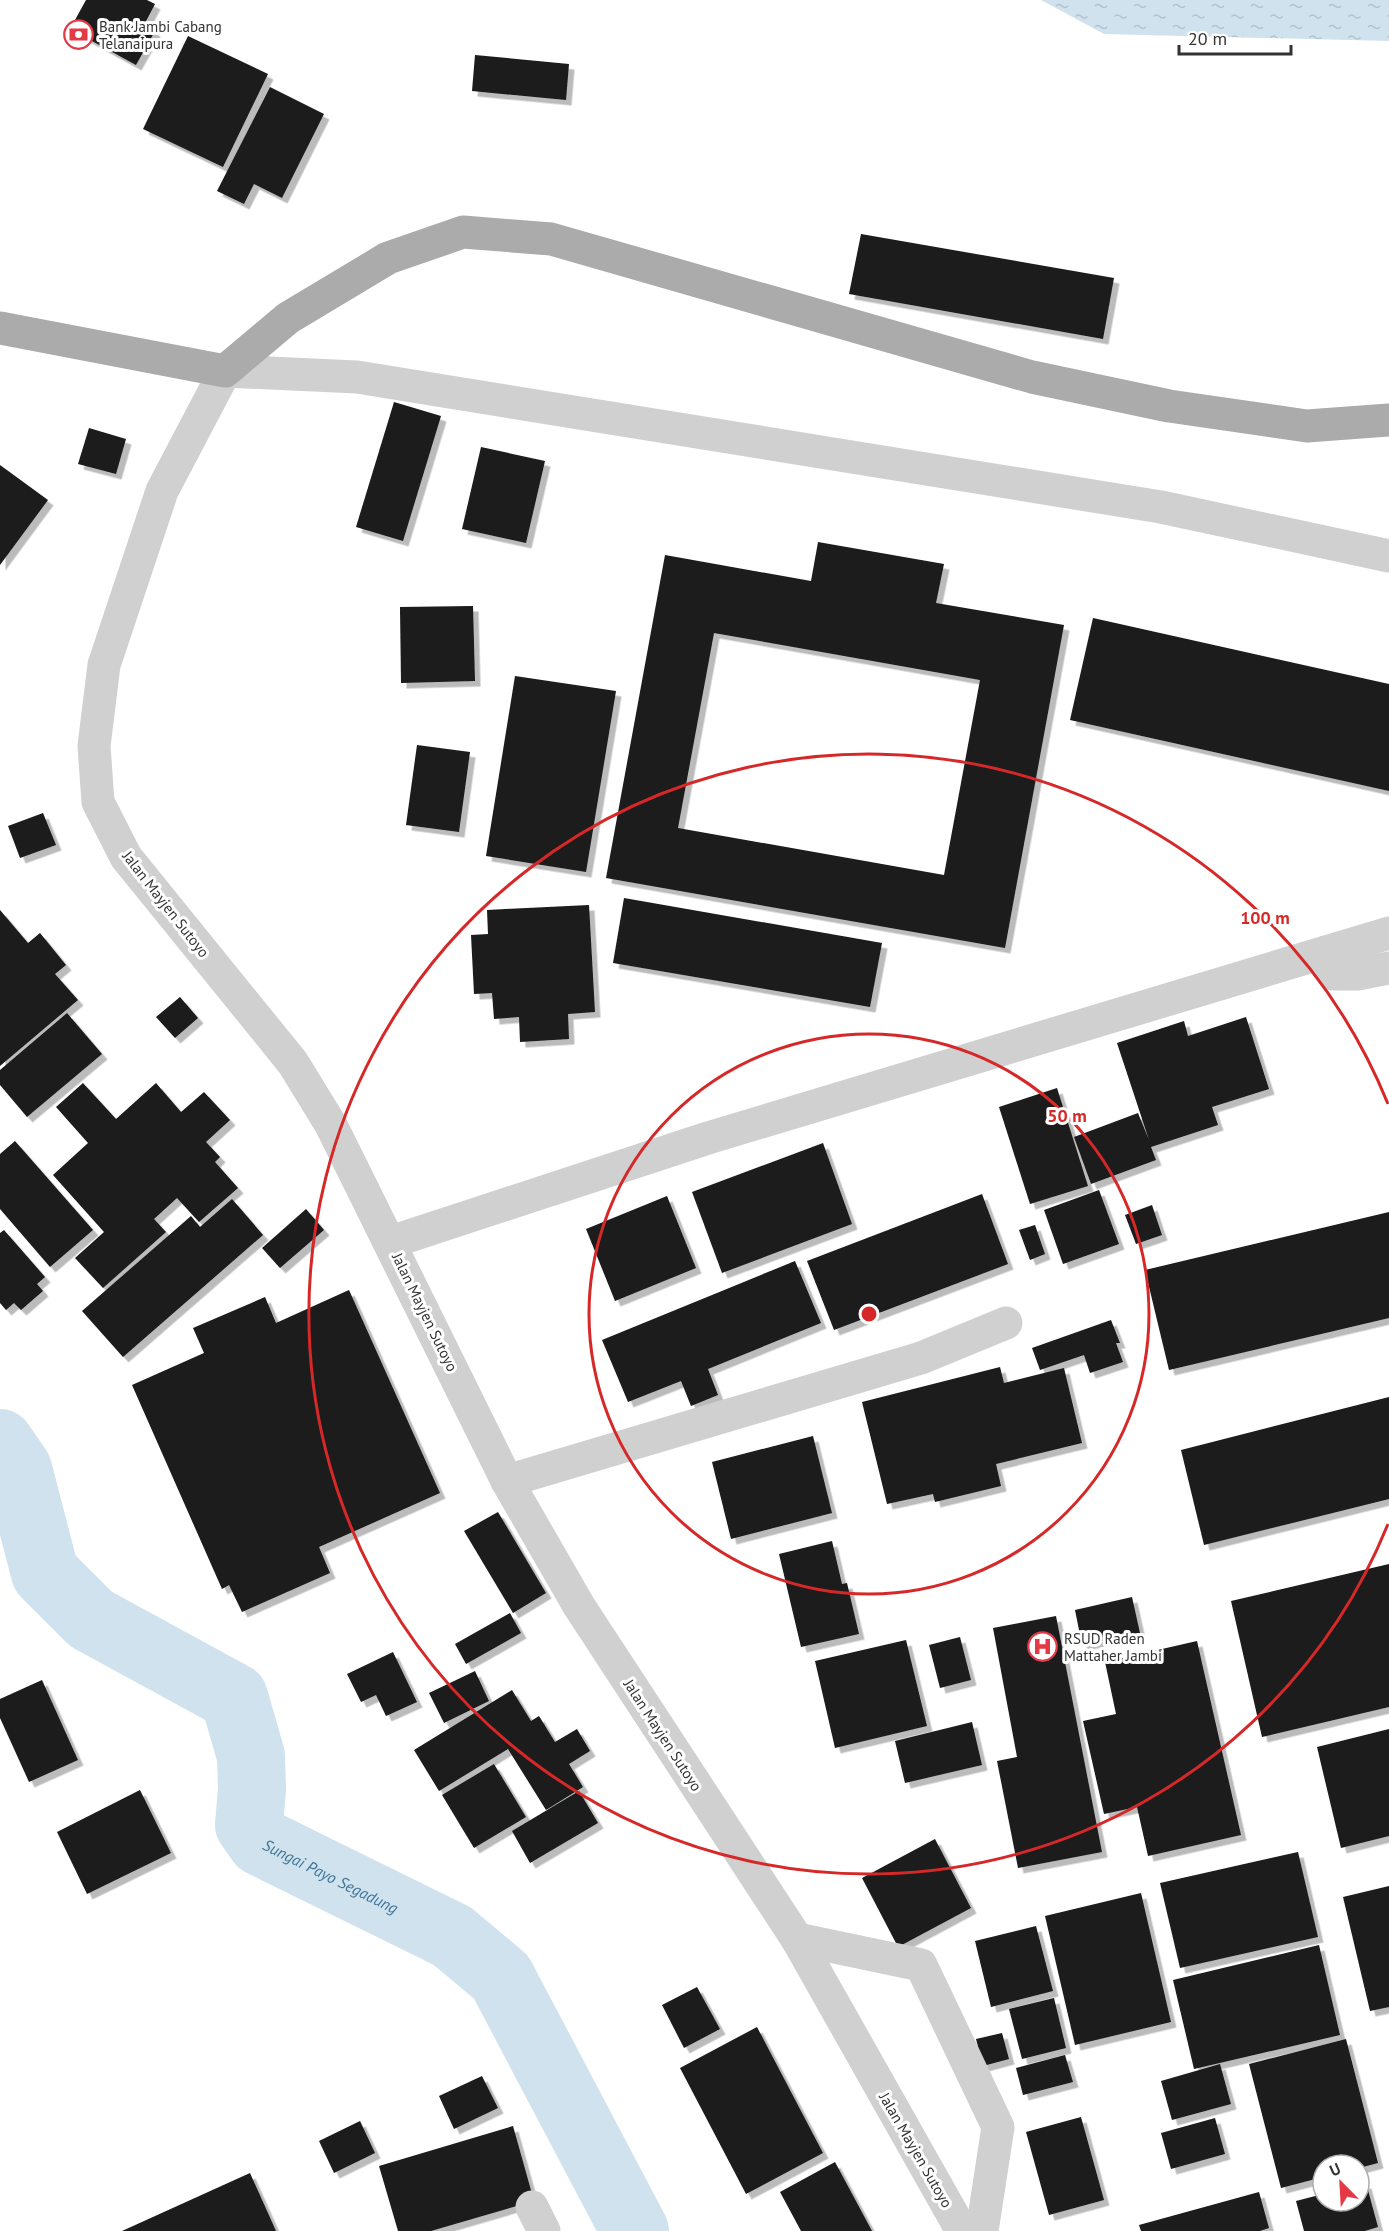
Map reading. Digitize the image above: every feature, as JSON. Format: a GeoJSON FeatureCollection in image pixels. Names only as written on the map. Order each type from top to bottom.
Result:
{"type":"FeatureCollection","features":[{"type":"Feature","properties":{"kind":"main road"},"geometry":{"type":"LineString","coordinates":[[0,328],[225,371],[288,318],[388,258],[463,232],[551,239],[1032,377],[1169,406],[1306,426],[1389,420]]}},
{"type":"Feature","properties":{"kind":"street"},"geometry":{"type":"LineString","coordinates":[[225,371],[357,377],[1161,507],[1389,556]]}},
{"type":"Feature","properties":{"kind":"street","name":"Jalan Mayjen Sutoyo"},"geometry":{"type":"LineString","coordinates":[[225,371],[162,491],[104,665],[94,746],[98,802],[126,857],[293,1063],[331,1125],[391,1242],[507,1481],[579,1606],[797,1940],[962,2231]]}},
{"type":"Feature","properties":{"kind":"street"},"geometry":{"type":"LineString","coordinates":[[391,1242],[708,1138],[1389,933]]}},
{"type":"Feature","properties":{"kind":"street"},"geometry":{"type":"LineString","coordinates":[[1326,952],[1333,974],[1358,974],[1389,968]]}},
{"type":"Feature","properties":{"kind":"street"},"geometry":{"type":"LineString","coordinates":[[507,1481],[921,1358],[1006,1323]]}},
{"type":"Feature","properties":{"kind":"street"},"geometry":{"type":"LineString","coordinates":[[797,1940],[921,1965],[998,2127],[982,2231]]}},
{"type":"Feature","properties":{"kind":"water"},"geometry":{"type":"Polygon","coordinates":[[[1041,0],[1389,0],[1389,41],[1104,34],[1041,0]]]}},
{"type":"Feature","properties":{"kind":"building"},"geometry":{"type":"Polygon","coordinates":[[[86,0],[147,0],[155,4],[144,25],[155,31],[136,65],[70,29],[86,0]]]}},
{"type":"Feature","properties":{"kind":"building"},"geometry":{"type":"Polygon","coordinates":[[[188,36],[268,74],[223,167],[143,129],[188,36]]]}},
{"type":"Feature","properties":{"kind":"building"},"geometry":{"type":"Polygon","coordinates":[[[475,55],[569,64],[566,100],[472,91],[475,55]]]}},
{"type":"Feature","properties":{"kind":"building"},"geometry":{"type":"Polygon","coordinates":[[[270,87],[324,114],[282,198],[254,184],[244,204],[217,191],[270,87]]]}},
{"type":"Feature","properties":{"kind":"building"},"geometry":{"type":"Polygon","coordinates":[[[861,234],[1114,278],[1103,339],[849,294],[861,234]]]}},
{"type":"Feature","properties":{"kind":"building"},"geometry":{"type":"Polygon","coordinates":[[[394,402],[441,416],[403,541],[356,527],[394,402]]]}},
{"type":"Feature","properties":{"kind":"building"},"geometry":{"type":"Polygon","coordinates":[[[89,428],[126,439],[116,474],[78,464],[89,428]]]}},
{"type":"Feature","properties":{"kind":"building"},"geometry":{"type":"Polygon","coordinates":[[[481,447],[545,461],[526,543],[462,529],[481,447]]]}},
{"type":"Feature","properties":{"kind":"building"},"geometry":{"type":"Polygon","coordinates":[[[0,465],[48,500],[0,565],[0,465]]]}},
{"type":"Feature","properties":{"kind":"building"},"geometry":{"type":"Polygon","coordinates":[[[818,542],[944,564],[936,603],[1064,625],[1005,948],[606,878],[665,555],[811,581],[818,542]],[[714,633],[678,828],[944,875],[980,680],[714,633]]]}},
{"type":"Feature","properties":{"kind":"building"},"geometry":{"type":"Polygon","coordinates":[[[473,606],[475,681],[401,683],[400,607],[473,606]]]}},
{"type":"Feature","properties":{"kind":"building"},"geometry":{"type":"Polygon","coordinates":[[[1093,618],[1389,684],[1389,791],[1070,720],[1093,618]]]}},
{"type":"Feature","properties":{"kind":"building"},"geometry":{"type":"Polygon","coordinates":[[[515,676],[616,691],[586,872],[486,856],[515,676]]]}},
{"type":"Feature","properties":{"kind":"building"},"geometry":{"type":"Polygon","coordinates":[[[417,745],[470,752],[459,832],[406,825],[417,745]]]}},
{"type":"Feature","properties":{"kind":"building"},"geometry":{"type":"Polygon","coordinates":[[[43,813],[56,845],[20,858],[8,826],[43,813]]]}},
{"type":"Feature","properties":{"kind":"building"},"geometry":{"type":"Polygon","coordinates":[[[624,898],[882,943],[870,1007],[613,963],[624,898]]]}},
{"type":"Feature","properties":{"kind":"building"},"geometry":{"type":"Polygon","coordinates":[[[589,905],[595,1012],[568,1014],[569,1039],[520,1042],[519,1017],[494,1019],[492,993],[474,994],[471,935],[488,934],[487,910],[589,905]]]}},
{"type":"Feature","properties":{"kind":"building"},"geometry":{"type":"Polygon","coordinates":[[[0,910],[28,943],[40,933],[66,965],[55,974],[78,1000],[0,1066],[0,910]]]}},
{"type":"Feature","properties":{"kind":"building"},"geometry":{"type":"Polygon","coordinates":[[[180,997],[198,1018],[175,1038],[156,1017],[180,997]]]}},
{"type":"Feature","properties":{"kind":"building"},"geometry":{"type":"Polygon","coordinates":[[[67,1013],[102,1054],[27,1117],[0,1085],[0,1070],[67,1013]]]}},
{"type":"Feature","properties":{"kind":"building"},"geometry":{"type":"Polygon","coordinates":[[[1246,1017],[1269,1089],[1212,1107],[1218,1125],[1151,1147],[1156,1160],[1091,1184],[1074,1137],[1138,1113],[1149,1140],[1117,1043],[1184,1021],[1188,1036],[1246,1017]]]}},
{"type":"Feature","properties":{"kind":"building"},"geometry":{"type":"Polygon","coordinates":[[[83,1083],[116,1119],[156,1083],[181,1112],[204,1092],[230,1120],[206,1142],[220,1157],[215,1162],[238,1188],[199,1222],[177,1198],[154,1219],[166,1232],[103,1288],[75,1258],[104,1232],[53,1175],[88,1143],[56,1107],[83,1083]]]}},
{"type":"Feature","properties":{"kind":"building"},"geometry":{"type":"Polygon","coordinates":[[[1057,1088],[1088,1186],[1030,1204],[999,1107],[1057,1088]]]}},
{"type":"Feature","properties":{"kind":"building"},"geometry":{"type":"Polygon","coordinates":[[[15,1141],[93,1230],[50,1267],[0,1209],[0,1154],[15,1141]]]}},
{"type":"Feature","properties":{"kind":"building"},"geometry":{"type":"Polygon","coordinates":[[[823,1143],[852,1224],[722,1273],[692,1192],[823,1143]]]}},
{"type":"Feature","properties":{"kind":"building"},"geometry":{"type":"Polygon","coordinates":[[[1099,1190],[1119,1244],[1063,1264],[1044,1210],[1099,1190]]]}},
{"type":"Feature","properties":{"kind":"building"},"geometry":{"type":"Polygon","coordinates":[[[982,1194],[1008,1264],[834,1330],[807,1261],[982,1194]]]}},
{"type":"Feature","properties":{"kind":"building"},"geometry":{"type":"Polygon","coordinates":[[[667,1196],[696,1268],[615,1301],[586,1229],[667,1196]]]}},
{"type":"Feature","properties":{"kind":"building"},"geometry":{"type":"Polygon","coordinates":[[[232,1199],[263,1235],[123,1357],[82,1311],[191,1216],[200,1227],[232,1199]]]}},
{"type":"Feature","properties":{"kind":"building"},"geometry":{"type":"Polygon","coordinates":[[[1152,1205],[1162,1235],[1136,1244],[1125,1215],[1152,1205]]]}},
{"type":"Feature","properties":{"kind":"building"},"geometry":{"type":"Polygon","coordinates":[[[306,1209],[324,1230],[280,1268],[262,1248],[306,1209]]]}},
{"type":"Feature","properties":{"kind":"building"},"geometry":{"type":"Polygon","coordinates":[[[1389,1212],[1389,1318],[1169,1370],[1145,1270],[1389,1212]]]}},
{"type":"Feature","properties":{"kind":"building"},"geometry":{"type":"Polygon","coordinates":[[[1035,1225],[1045,1254],[1030,1260],[1019,1230],[1035,1225]]]}},
{"type":"Feature","properties":{"kind":"building"},"geometry":{"type":"Polygon","coordinates":[[[4,1230],[45,1277],[37,1284],[43,1291],[21,1310],[14,1303],[6,1310],[0,1303],[0,1233],[4,1230]]]}},
{"type":"Feature","properties":{"kind":"building"},"geometry":{"type":"Polygon","coordinates":[[[795,1261],[821,1323],[708,1369],[718,1395],[691,1406],[681,1381],[628,1402],[602,1340],[795,1261]]]}},
{"type":"Feature","properties":{"kind":"building"},"geometry":{"type":"Polygon","coordinates":[[[349,1290],[440,1493],[319,1547],[330,1573],[242,1612],[229,1585],[222,1589],[132,1385],[204,1353],[193,1328],[265,1297],[276,1323],[349,1290]]]}},
{"type":"Feature","properties":{"kind":"building"},"geometry":{"type":"Polygon","coordinates":[[[1111,1320],[1120,1343],[1116,1343],[1123,1362],[1090,1373],[1084,1355],[1040,1370],[1032,1348],[1111,1320]]]}},
{"type":"Feature","properties":{"kind":"building"},"geometry":{"type":"Polygon","coordinates":[[[1000,1367],[1004,1383],[1064,1368],[1082,1443],[996,1464],[1001,1486],[935,1502],[933,1494],[887,1504],[862,1402],[1000,1367]]]}},
{"type":"Feature","properties":{"kind":"building"},"geometry":{"type":"Polygon","coordinates":[[[1389,1397],[1389,1499],[1204,1545],[1181,1450],[1389,1397]]]}},
{"type":"Feature","properties":{"kind":"building"},"geometry":{"type":"Polygon","coordinates":[[[813,1436],[832,1513],[731,1539],[712,1462],[813,1436]]]}},
{"type":"Feature","properties":{"kind":"building"},"geometry":{"type":"Polygon","coordinates":[[[498,1512],[546,1593],[513,1613],[464,1531],[498,1512]]]}},
{"type":"Feature","properties":{"kind":"building"},"geometry":{"type":"Polygon","coordinates":[[[832,1541],[842,1584],[847,1583],[859,1634],[801,1647],[779,1554],[832,1541]]]}},
{"type":"Feature","properties":{"kind":"building"},"geometry":{"type":"Polygon","coordinates":[[[1389,1564],[1389,1707],[1262,1737],[1231,1601],[1389,1564]]]}},
{"type":"Feature","properties":{"kind":"building"},"geometry":{"type":"Polygon","coordinates":[[[1132,1597],[1140,1633],[1082,1645],[1075,1610],[1132,1597]]]}},
{"type":"Feature","properties":{"kind":"building"},"geometry":{"type":"Polygon","coordinates":[[[510,1613],[521,1633],[466,1664],[455,1644],[510,1613]]]}},
{"type":"Feature","properties":{"kind":"building"},"geometry":{"type":"Polygon","coordinates":[[[1056,1616],[1102,1852],[1018,1868],[997,1761],[1017,1757],[993,1628],[1056,1616]]]}},
{"type":"Feature","properties":{"kind":"building"},"geometry":{"type":"Polygon","coordinates":[[[960,1637],[971,1680],[940,1688],[929,1645],[960,1637]]]}},
{"type":"Feature","properties":{"kind":"building"},"geometry":{"type":"Polygon","coordinates":[[[906,1640],[927,1726],[835,1748],[815,1661],[906,1640]]]}},
{"type":"Feature","properties":{"kind":"building"},"geometry":{"type":"Polygon","coordinates":[[[1197,1641],[1241,1835],[1148,1856],[1137,1807],[1104,1814],[1083,1721],[1116,1714],[1105,1662],[1197,1641]]]}},
{"type":"Feature","properties":{"kind":"building"},"geometry":{"type":"Polygon","coordinates":[[[393,1652],[417,1702],[386,1716],[376,1695],[361,1702],[347,1674],[393,1652]]]}},
{"type":"Feature","properties":{"kind":"building"},"geometry":{"type":"Polygon","coordinates":[[[475,1671],[489,1701],[444,1723],[429,1693],[475,1671]]]}},
{"type":"Feature","properties":{"kind":"building"},"geometry":{"type":"Polygon","coordinates":[[[42,1680],[78,1760],[29,1782],[0,1718],[0,1699],[42,1680]]]}},
{"type":"Feature","properties":{"kind":"building"},"geometry":{"type":"Polygon","coordinates":[[[512,1690],[531,1721],[539,1716],[555,1742],[577,1729],[590,1751],[569,1764],[583,1787],[546,1810],[508,1749],[439,1791],[414,1750],[512,1690]]]}},
{"type":"Feature","properties":{"kind":"building"},"geometry":{"type":"Polygon","coordinates":[[[972,1722],[982,1765],[905,1783],[895,1741],[972,1722]]]}},
{"type":"Feature","properties":{"kind":"building"},"geometry":{"type":"Polygon","coordinates":[[[1389,1729],[1389,1836],[1341,1848],[1317,1747],[1389,1729]]]}},
{"type":"Feature","properties":{"kind":"building"},"geometry":{"type":"Polygon","coordinates":[[[494,1764],[526,1817],[474,1848],[442,1795],[494,1764]]]}},
{"type":"Feature","properties":{"kind":"building"},"geometry":{"type":"Polygon","coordinates":[[[140,1790],[171,1853],[87,1894],[57,1832],[140,1790]]]}},
{"type":"Feature","properties":{"kind":"building"},"geometry":{"type":"Polygon","coordinates":[[[579,1791],[598,1823],[530,1863],[512,1831],[579,1791]]]}},
{"type":"Feature","properties":{"kind":"building"},"geometry":{"type":"Polygon","coordinates":[[[935,1839],[971,1908],[898,1947],[862,1878],[935,1839]]]}},
{"type":"Feature","properties":{"kind":"building"},"geometry":{"type":"Polygon","coordinates":[[[1298,1852],[1318,1937],[1180,1968],[1160,1883],[1298,1852]]]}},
{"type":"Feature","properties":{"kind":"building"},"geometry":{"type":"Polygon","coordinates":[[[1389,1886],[1389,2007],[1370,2011],[1343,1897],[1389,1886]]]}},
{"type":"Feature","properties":{"kind":"building"},"geometry":{"type":"Polygon","coordinates":[[[1141,1893],[1171,2022],[1075,2045],[1045,1916],[1141,1893]]]}},
{"type":"Feature","properties":{"kind":"building"},"geometry":{"type":"Polygon","coordinates":[[[1036,1926],[1053,1991],[991,2007],[975,1941],[1036,1926]]]}},
{"type":"Feature","properties":{"kind":"building"},"geometry":{"type":"Polygon","coordinates":[[[1319,1945],[1340,2035],[1194,2069],[1173,1980],[1319,1945]]]}},
{"type":"Feature","properties":{"kind":"building"},"geometry":{"type":"Polygon","coordinates":[[[697,1987],[720,2029],[684,2048],[662,2005],[697,1987]]]}},
{"type":"Feature","properties":{"kind":"building"},"geometry":{"type":"Polygon","coordinates":[[[1054,1998],[1066,2048],[1022,2059],[1009,2009],[1054,1998]]]}},
{"type":"Feature","properties":{"kind":"building"},"geometry":{"type":"Polygon","coordinates":[[[757,2027],[823,2153],[746,2194],[680,2068],[757,2027]]]}},
{"type":"Feature","properties":{"kind":"building"},"geometry":{"type":"Polygon","coordinates":[[[1002,2033],[1009,2059],[983,2066],[976,2039],[1002,2033]]]}},
{"type":"Feature","properties":{"kind":"building"},"geometry":{"type":"Polygon","coordinates":[[[1346,2039],[1378,2163],[1371,2165],[1371,2153],[1311,2153],[1311,2180],[1281,2188],[1249,2064],[1346,2039]]]}},
{"type":"Feature","properties":{"kind":"building"},"geometry":{"type":"Polygon","coordinates":[[[1065,2055],[1073,2082],[1023,2095],[1016,2068],[1065,2055]]]}},
{"type":"Feature","properties":{"kind":"building"},"geometry":{"type":"Polygon","coordinates":[[[1220,2064],[1231,2104],[1172,2120],[1161,2081],[1220,2064]]]}},
{"type":"Feature","properties":{"kind":"building"},"geometry":{"type":"Polygon","coordinates":[[[482,2076],[498,2108],[454,2129],[439,2096],[482,2076]]]}},
{"type":"Feature","properties":{"kind":"building"},"geometry":{"type":"Polygon","coordinates":[[[1081,2117],[1104,2200],[1049,2215],[1026,2132],[1081,2117]]]}},
{"type":"Feature","properties":{"kind":"building"},"geometry":{"type":"Polygon","coordinates":[[[1215,2118],[1225,2154],[1171,2169],[1161,2133],[1215,2118]]]}},
{"type":"Feature","properties":{"kind":"building"},"geometry":{"type":"Polygon","coordinates":[[[360,2121],[375,2153],[334,2173],[319,2141],[360,2121]]]}},
{"type":"Feature","properties":{"kind":"building"},"geometry":{"type":"Polygon","coordinates":[[[513,2126],[534,2201],[431,2231],[398,2231],[379,2166],[513,2126]]]}},
{"type":"Feature","properties":{"kind":"building"},"geometry":{"type":"Polygon","coordinates":[[[835,2162],[872,2231],[801,2231],[780,2192],[835,2162]]]}},
{"type":"Feature","properties":{"kind":"building"},"geometry":{"type":"Polygon","coordinates":[[[250,2173],[276,2231],[122,2231],[250,2173]]]}},
{"type":"Feature","properties":{"kind":"building"},"geometry":{"type":"Polygon","coordinates":[[[1259,2192],[1269,2228],[1260,2231],[1141,2231],[1139,2225],[1259,2192]]]}},
{"type":"Feature","properties":{"kind":"building"},"geometry":{"type":"Polygon","coordinates":[[[1311,2197],[1311,2213],[1371,2213],[1371,2201],[1378,2227],[1365,2231],[1304,2231],[1296,2201],[1311,2197]]]}},
{"type":"Feature","properties":{"kind":"waterway","name":"Sungai Payo Segadung"},"geometry":{"type":"LineString","coordinates":[[0,1443],[18,1469],[45,1573],[91,1619],[234,1697],[251,1756],[252,1789],[249,1825],[261,1842],[452,1936],[501,1977],[635,2231]]}},
{"type":"Feature","properties":{"kind":"place","name":"Bank Jambi Cabang Telanaipura"},"geometry":{"type":"Point","coordinates":[78,35]}},
{"type":"Feature","properties":{"kind":"place","name":"RSUD Raden Mattaher Jambi"},"geometry":{"type":"Point","coordinates":[1043,1647]}}]}
